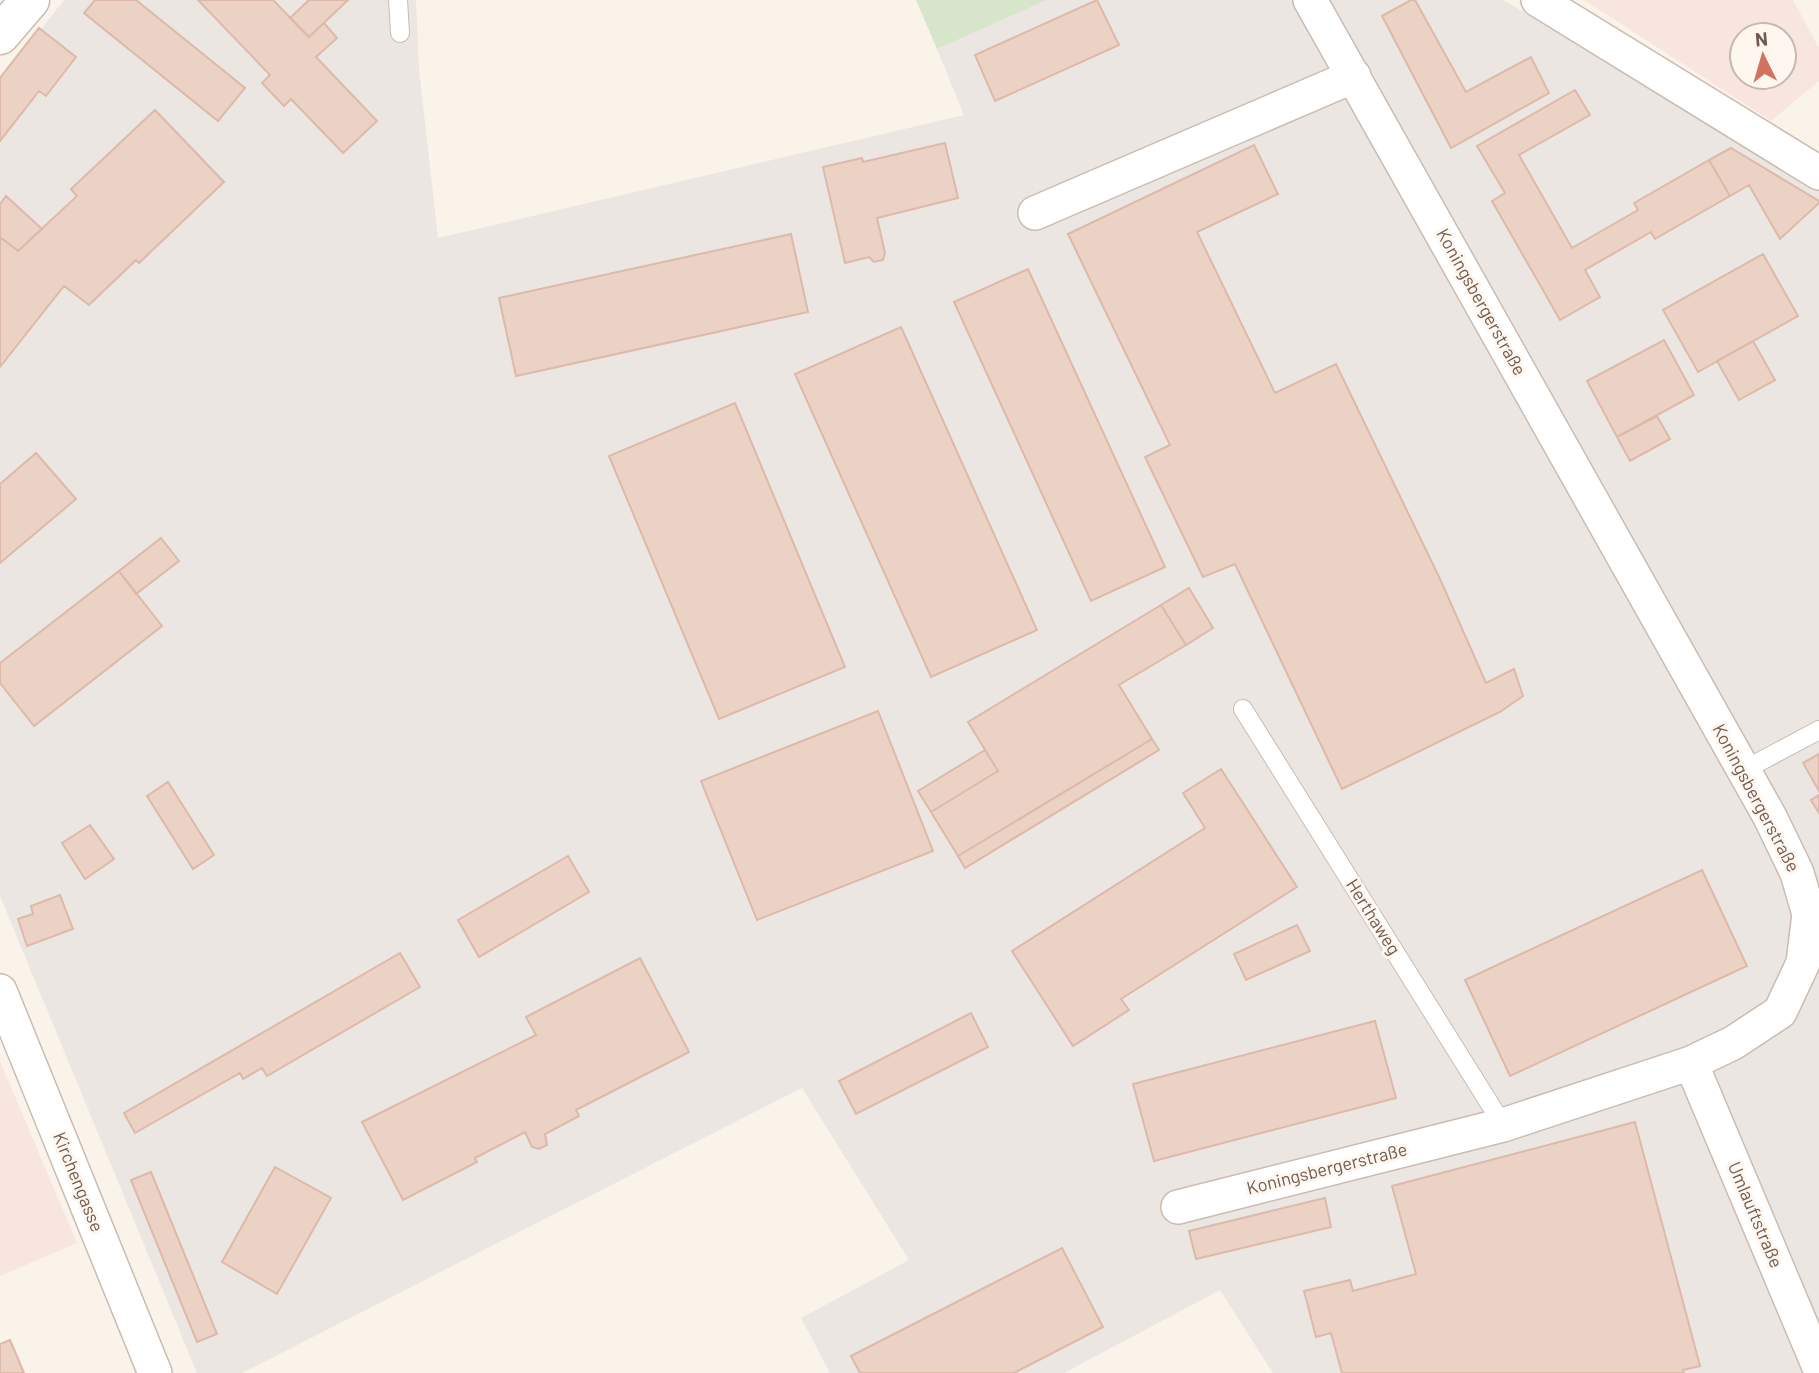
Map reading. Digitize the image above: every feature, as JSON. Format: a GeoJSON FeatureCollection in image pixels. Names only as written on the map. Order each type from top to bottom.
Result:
{"type":"FeatureCollection","features":[{"type":"Feature","properties":{"kind":"street","name":"Koningsbergerstraße"},"geometry":{"type":"LineString","coordinates":[[1178,1208],[1503,1125],[1691,1063],[1733,1043],[1780,1012],[1803,963],[1809,914],[1797,873],[1744,770],[1310,0]]}},
{"type":"Feature","properties":{"kind":"street"},"geometry":{"type":"LineString","coordinates":[[1538,0],[1819,173]]}},
{"type":"Feature","properties":{"kind":"street"},"geometry":{"type":"LineString","coordinates":[[1035,213],[1354,76]]}},
{"type":"Feature","properties":{"kind":"street","name":"Kirchengasse"},"geometry":{"type":"LineString","coordinates":[[0,991],[155,1373]]}},
{"type":"Feature","properties":{"kind":"street","name":"Umlauftstraße"},"geometry":{"type":"LineString","coordinates":[[1691,1063],[1819,1367]]}},
{"type":"Feature","properties":{"kind":"lane"},"geometry":{"type":"LineString","coordinates":[[398,0],[400,33]]}},
{"type":"Feature","properties":{"kind":"lane","name":"Herthaweg"},"geometry":{"type":"LineString","coordinates":[[1243,709],[1503,1125]]}},
{"type":"Feature","properties":{"kind":"lane"},"geometry":{"type":"LineString","coordinates":[[1744,770],[1819,730]]}},
{"type":"Feature","properties":{"kind":"shaded area"},"geometry":{"type":"Polygon","coordinates":[[[64,0],[416,0],[419,69],[438,238],[964,115],[937,49],[1047,0],[1503,0],[1819,187],[1819,1373],[1273,1373],[1220,1290],[1064,1373],[830,1373],[801,1318],[909,1260],[802,1088],[242,1373],[197,1373],[0,896],[0,81],[64,0]]]}},
{"type":"Feature","properties":{"kind":"shaded area"},"geometry":{"type":"Polygon","coordinates":[[[1584,0],[1793,0],[1819,48],[1819,81],[1771,121],[1584,0]]]}},
{"type":"Feature","properties":{"kind":"shaded area"},"geometry":{"type":"Polygon","coordinates":[[[0,1061],[77,1243],[0,1276],[0,1061]]]}},
{"type":"Feature","properties":{"kind":"green space"},"geometry":{"type":"Polygon","coordinates":[[[916,0],[1047,0],[937,49],[916,0]]]}},
{"type":"Feature","properties":{"kind":"building"},"geometry":{"type":"Polygon","coordinates":[[[95,0],[136,0],[245,88],[218,121],[84,13],[95,0]]]}},
{"type":"Feature","properties":{"kind":"building"},"geometry":{"type":"Polygon","coordinates":[[[198,0],[273,0],[309,37],[324,23],[337,38],[316,57],[377,121],[343,153],[291,99],[284,106],[262,83],[270,75],[198,0]]]}},
{"type":"Feature","properties":{"kind":"building"},"geometry":{"type":"Polygon","coordinates":[[[309,0],[348,0],[309,37],[290,18],[309,0]]]}},
{"type":"Feature","properties":{"kind":"building"},"geometry":{"type":"Polygon","coordinates":[[[1097,0],[1119,45],[995,101],[975,55],[1097,0]]]}},
{"type":"Feature","properties":{"kind":"building"},"geometry":{"type":"Polygon","coordinates":[[[1415,0],[1466,92],[1531,57],[1549,93],[1451,148],[1382,16],[1415,0]]]}},
{"type":"Feature","properties":{"kind":"building"},"geometry":{"type":"Polygon","coordinates":[[[39,28],[76,57],[46,96],[39,91],[0,141],[0,78],[39,28]]]}},
{"type":"Feature","properties":{"kind":"building"},"geometry":{"type":"Polygon","coordinates":[[[1575,90],[1590,115],[1519,155],[1572,248],[1638,210],[1634,203],[1709,160],[1730,196],[1655,239],[1651,232],[1585,270],[1600,297],[1560,320],[1492,201],[1505,193],[1477,146],[1575,90]]]}},
{"type":"Feature","properties":{"kind":"building"},"geometry":{"type":"Polygon","coordinates":[[[155,110],[224,182],[139,263],[136,260],[89,305],[64,286],[0,367],[0,237],[18,251],[77,196],[71,189],[155,110]]]}},
{"type":"Feature","properties":{"kind":"building"},"geometry":{"type":"Polygon","coordinates":[[[945,143],[958,198],[877,218],[885,253],[883,260],[874,262],[869,257],[845,263],[823,167],[862,158],[863,162],[945,143]]]}},
{"type":"Feature","properties":{"kind":"building"},"geometry":{"type":"Polygon","coordinates":[[[1254,145],[1278,194],[1197,232],[1275,393],[1336,364],[1441,581],[1486,683],[1514,669],[1523,696],[1500,712],[1342,789],[1235,564],[1203,577],[1145,457],[1170,445],[1068,234],[1254,145]]]}},
{"type":"Feature","properties":{"kind":"building"},"geometry":{"type":"Polygon","coordinates":[[[1731,148],[1819,203],[1780,239],[1749,185],[1730,196],[1709,160],[1731,148]]]}},
{"type":"Feature","properties":{"kind":"building"},"geometry":{"type":"Polygon","coordinates":[[[6,196],[42,229],[18,251],[0,237],[0,204],[6,196]]]}},
{"type":"Feature","properties":{"kind":"building"},"geometry":{"type":"Polygon","coordinates":[[[791,234],[808,312],[516,376],[499,298],[791,234]]]}},
{"type":"Feature","properties":{"kind":"building"},"geometry":{"type":"Polygon","coordinates":[[[1763,254],[1798,316],[1698,372],[1663,310],[1763,254]]]}},
{"type":"Feature","properties":{"kind":"building"},"geometry":{"type":"Polygon","coordinates":[[[1028,269],[1165,567],[1091,601],[954,302],[1028,269]]]}},
{"type":"Feature","properties":{"kind":"building"},"geometry":{"type":"Polygon","coordinates":[[[901,327],[1037,630],[931,677],[795,374],[901,327]]]}},
{"type":"Feature","properties":{"kind":"building"},"geometry":{"type":"Polygon","coordinates":[[[1664,340],[1694,395],[1617,437],[1587,381],[1664,340]]]}},
{"type":"Feature","properties":{"kind":"building"},"geometry":{"type":"Polygon","coordinates":[[[1753,341],[1775,380],[1739,400],[1717,361],[1753,341]]]}},
{"type":"Feature","properties":{"kind":"building"},"geometry":{"type":"Polygon","coordinates":[[[735,403],[845,667],[719,719],[609,456],[735,403]]]}},
{"type":"Feature","properties":{"kind":"building"},"geometry":{"type":"Polygon","coordinates":[[[1657,416],[1670,439],[1630,461],[1617,437],[1657,416]]]}},
{"type":"Feature","properties":{"kind":"building"},"geometry":{"type":"Polygon","coordinates":[[[36,453],[76,499],[0,563],[0,484],[36,453]]]}},
{"type":"Feature","properties":{"kind":"building"},"geometry":{"type":"Polygon","coordinates":[[[161,538],[179,561],[136,594],[119,571],[161,538]]]}},
{"type":"Feature","properties":{"kind":"building"},"geometry":{"type":"Polygon","coordinates":[[[119,571],[162,626],[34,726],[0,683],[0,663],[119,571]]]}},
{"type":"Feature","properties":{"kind":"building"},"geometry":{"type":"Polygon","coordinates":[[[1189,588],[1213,628],[1186,645],[1161,605],[1189,588]]]}},
{"type":"Feature","properties":{"kind":"building"},"geometry":{"type":"Polygon","coordinates":[[[1161,605],[1186,645],[1119,685],[1152,739],[958,856],[931,812],[998,771],[968,722],[1161,605]]]}},
{"type":"Feature","properties":{"kind":"building"},"geometry":{"type":"Polygon","coordinates":[[[878,711],[933,851],[757,920],[701,781],[878,711]]]}},
{"type":"Feature","properties":{"kind":"building"},"geometry":{"type":"Polygon","coordinates":[[[1152,739],[1159,750],[965,868],[958,856],[1152,739]]]}},
{"type":"Feature","properties":{"kind":"building"},"geometry":{"type":"Polygon","coordinates":[[[985,750],[998,771],[931,812],[918,791],[985,750]]]}},
{"type":"Feature","properties":{"kind":"building"},"geometry":{"type":"Polygon","coordinates":[[[1819,754],[1819,791],[1803,763],[1819,754]]]}},
{"type":"Feature","properties":{"kind":"building"},"geometry":{"type":"Polygon","coordinates":[[[1221,769],[1297,887],[1121,999],[1129,1010],[1073,1046],[1012,951],[1205,828],[1183,793],[1221,769]]]}},
{"type":"Feature","properties":{"kind":"building"},"geometry":{"type":"Polygon","coordinates":[[[168,782],[214,855],[193,869],[147,796],[168,782]]]}},
{"type":"Feature","properties":{"kind":"building"},"geometry":{"type":"Polygon","coordinates":[[[1819,795],[1819,813],[1811,800],[1819,795]]]}},
{"type":"Feature","properties":{"kind":"building"},"geometry":{"type":"Polygon","coordinates":[[[90,825],[114,859],[85,879],[62,843],[90,825]]]}},
{"type":"Feature","properties":{"kind":"building"},"geometry":{"type":"Polygon","coordinates":[[[568,856],[589,892],[479,957],[458,920],[568,856]]]}},
{"type":"Feature","properties":{"kind":"building"},"geometry":{"type":"Polygon","coordinates":[[[1702,870],[1747,966],[1510,1076],[1465,980],[1702,870]]]}},
{"type":"Feature","properties":{"kind":"building"},"geometry":{"type":"Polygon","coordinates":[[[60,895],[73,929],[27,946],[18,919],[33,914],[31,906],[60,895]]]}},
{"type":"Feature","properties":{"kind":"building"},"geometry":{"type":"Polygon","coordinates":[[[1297,925],[1310,951],[1246,980],[1234,954],[1297,925]]]}},
{"type":"Feature","properties":{"kind":"building"},"geometry":{"type":"Polygon","coordinates":[[[400,953],[420,987],[267,1076],[262,1068],[243,1079],[240,1073],[135,1133],[124,1113],[400,953]]]}},
{"type":"Feature","properties":{"kind":"building"},"geometry":{"type":"Polygon","coordinates":[[[640,958],[689,1052],[576,1110],[579,1116],[545,1134],[547,1145],[539,1149],[532,1147],[525,1132],[475,1158],[477,1162],[403,1200],[362,1122],[536,1035],[526,1017],[640,958]]]}},
{"type":"Feature","properties":{"kind":"building"},"geometry":{"type":"Polygon","coordinates":[[[971,1013],[988,1047],[856,1114],[839,1081],[971,1013]]]}},
{"type":"Feature","properties":{"kind":"building"},"geometry":{"type":"Polygon","coordinates":[[[1375,1021],[1396,1098],[1154,1161],[1133,1084],[1375,1021]]]}},
{"type":"Feature","properties":{"kind":"building"},"geometry":{"type":"Polygon","coordinates":[[[1635,1122],[1700,1366],[1683,1370],[1684,1373],[1342,1373],[1331,1333],[1316,1337],[1304,1291],[1350,1280],[1353,1291],[1416,1274],[1392,1186],[1635,1122]]]}},
{"type":"Feature","properties":{"kind":"building"},"geometry":{"type":"Polygon","coordinates":[[[275,1167],[331,1198],[277,1294],[222,1262],[275,1167]]]}},
{"type":"Feature","properties":{"kind":"building"},"geometry":{"type":"Polygon","coordinates":[[[151,1172],[217,1334],[197,1342],[131,1180],[151,1172]]]}},
{"type":"Feature","properties":{"kind":"building"},"geometry":{"type":"Polygon","coordinates":[[[1325,1198],[1331,1227],[1196,1259],[1189,1231],[1325,1198]]]}},
{"type":"Feature","properties":{"kind":"building"},"geometry":{"type":"Polygon","coordinates":[[[1062,1248],[1103,1327],[1014,1373],[860,1373],[851,1356],[1062,1248]]]}},
{"type":"Feature","properties":{"kind":"building"},"geometry":{"type":"Polygon","coordinates":[[[10,1340],[24,1373],[0,1373],[0,1344],[10,1340]]]}}]}
